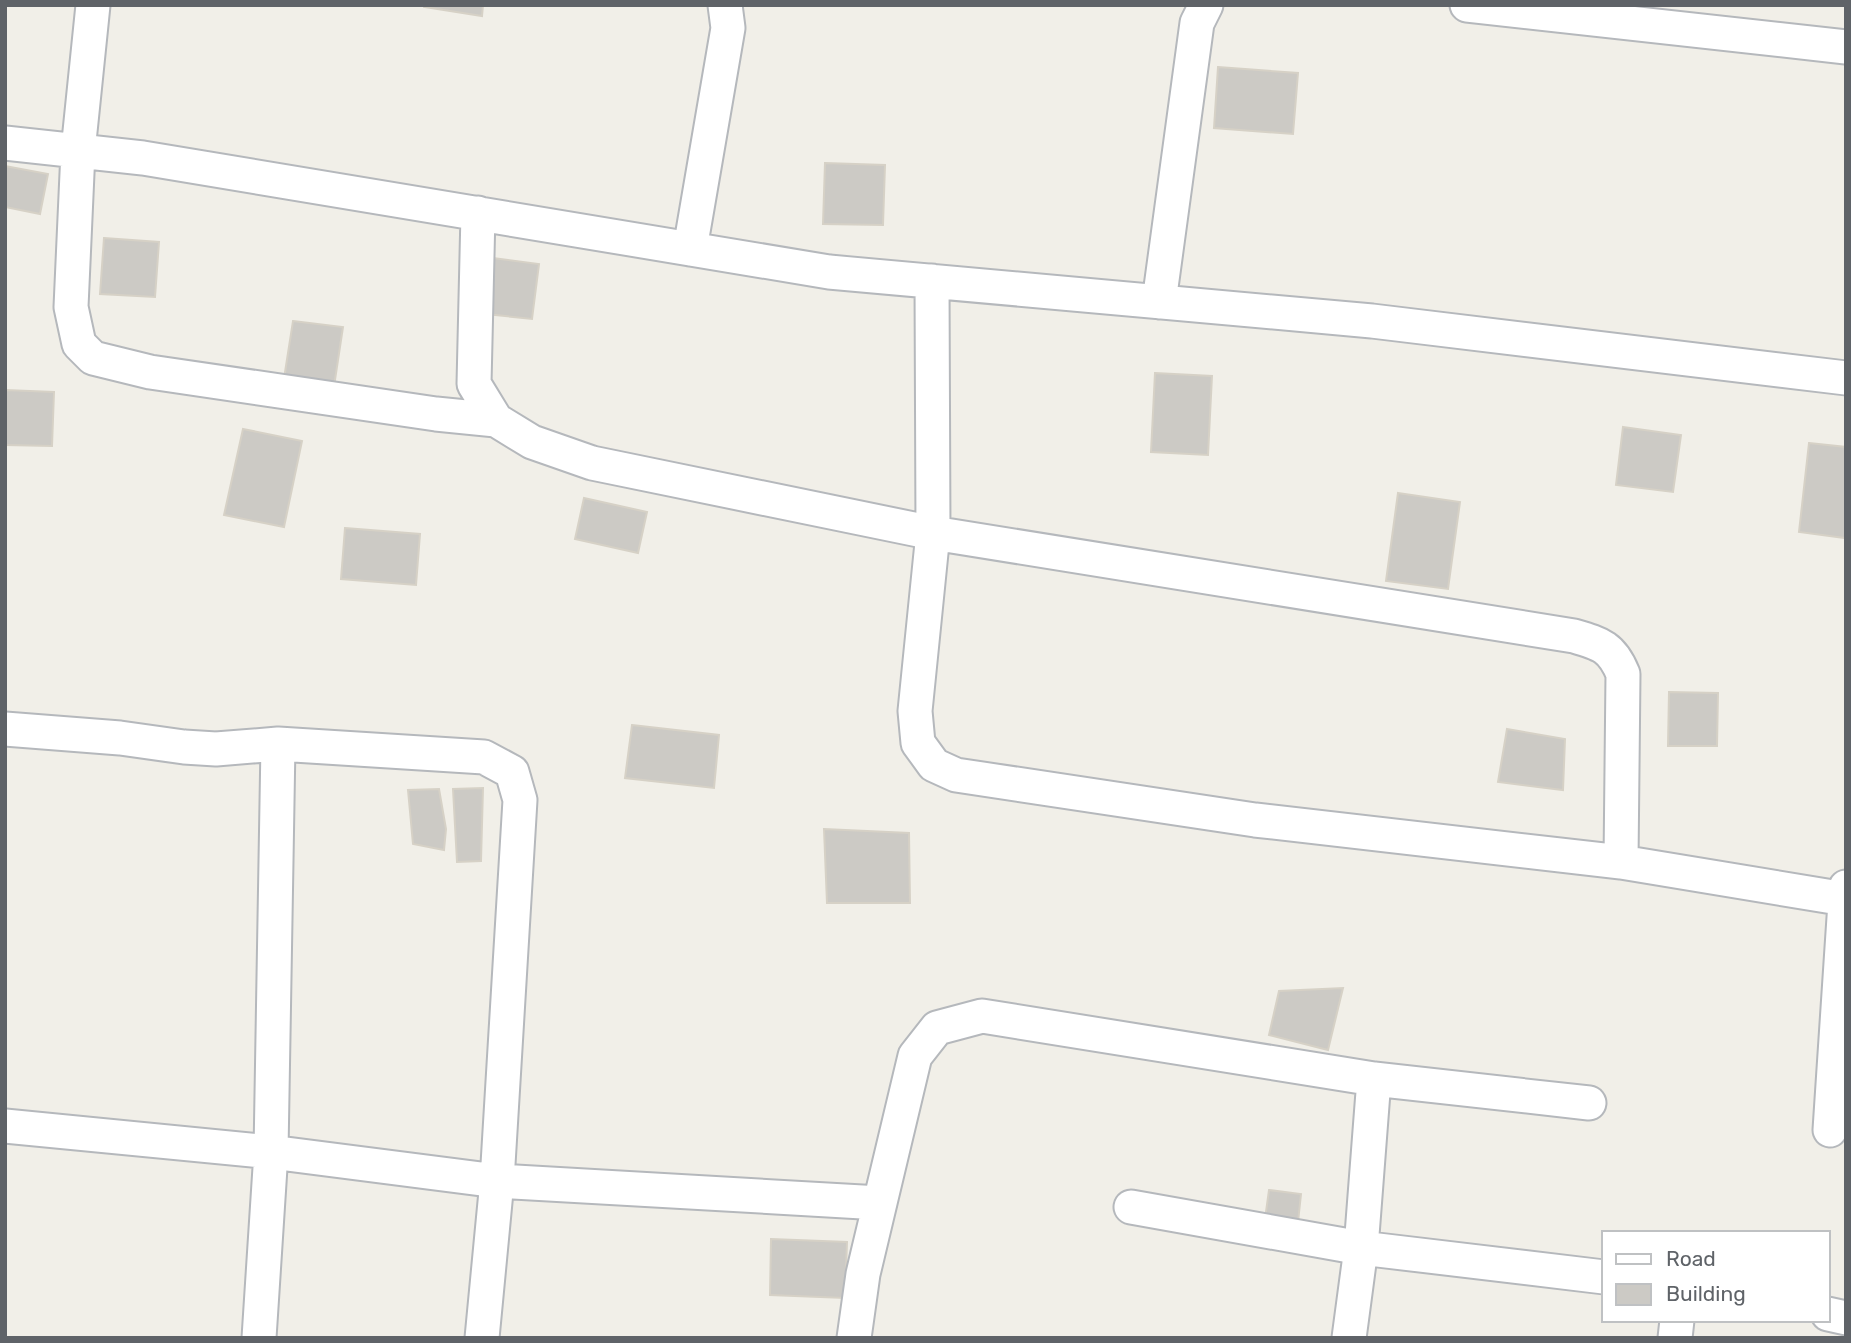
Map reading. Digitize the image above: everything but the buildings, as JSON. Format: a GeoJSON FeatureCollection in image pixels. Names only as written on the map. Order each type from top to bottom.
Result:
{"type":"FeatureCollection","features":[{"type":"Feature","properties":{"kind":"street"},"geometry":{"type":"LineString","coordinates":[[93,5],[78,151],[71,307],[79,344],[93,358],[150,372],[436,414],[496,419]]}},
{"type":"Feature","properties":{"kind":"street"},"geometry":{"type":"LineString","coordinates":[[690,249],[728,28],[724,5]]}},
{"type":"Feature","properties":{"kind":"street"},"geometry":{"type":"LineString","coordinates":[[1159,302],[1197,23],[1206,5]]}},
{"type":"Feature","properties":{"kind":"street"},"geometry":{"type":"LineString","coordinates":[[1467,5],[1846,47]]}},
{"type":"Feature","properties":{"kind":"street"},"geometry":{"type":"LineString","coordinates":[[5,143],[143,158],[829,272],[1372,321],[1846,378]]}},
{"type":"Feature","properties":{"kind":"street"},"geometry":{"type":"LineString","coordinates":[[478,213],[474,384],[496,419],[532,442],[592,463],[933,533],[1560,634],[1595,642],[1616,656],[1623,674],[1621,862]]}},
{"type":"Feature","properties":{"kind":"street"},"geometry":{"type":"LineString","coordinates":[[932,281],[933,533],[915,711],[918,743],[934,765],[956,775],[1255,820],[1621,862],[1845,893],[1830,1130]]}},
{"type":"Feature","properties":{"kind":"street"},"geometry":{"type":"LineString","coordinates":[[5,729],[205,749],[278,744],[484,757],[512,772],[520,800],[498,1181],[482,1338]]}},
{"type":"Feature","properties":{"kind":"street"},"geometry":{"type":"LineString","coordinates":[[260,1338],[271,1152],[278,744]]}},
{"type":"Feature","properties":{"kind":"street"},"geometry":{"type":"LineString","coordinates":[[854,1338],[863,1274],[915,1056],[937,1028],[982,1016],[1374,1079],[1589,1103]]}},
{"type":"Feature","properties":{"kind":"street"},"geometry":{"type":"LineString","coordinates":[[1349,1338],[1361,1248],[1374,1079]]}},
{"type":"Feature","properties":{"kind":"street"},"geometry":{"type":"LineString","coordinates":[[5,1126],[271,1152],[498,1181],[880,1203]]}},
{"type":"Feature","properties":{"kind":"street"},"geometry":{"type":"LineString","coordinates":[[1131,1207],[1361,1248],[1602,1277]]}}]}
